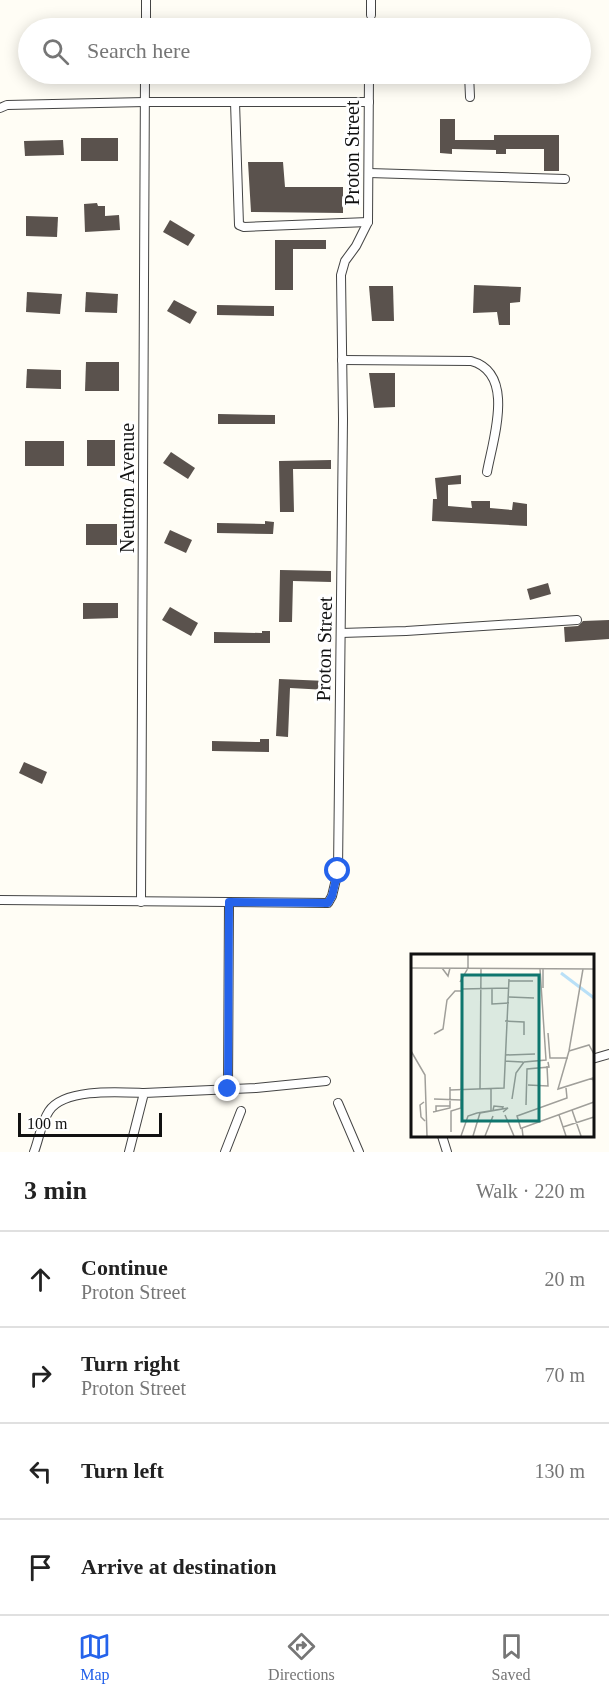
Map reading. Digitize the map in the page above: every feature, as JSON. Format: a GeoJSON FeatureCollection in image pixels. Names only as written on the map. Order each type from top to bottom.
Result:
{"type":"FeatureCollection","features":[{"type":"Feature","properties":{"kind":"street"},"geometry":{"type":"LineString","coordinates":[[146,0],[146,18]]}},
{"type":"Feature","properties":{"kind":"street"},"geometry":{"type":"LineString","coordinates":[[370,15],[371,0]]}},
{"type":"Feature","properties":{"kind":"street","name":"Neutron Avenue"},"geometry":{"type":"LineString","coordinates":[[141,902],[145,84]]}},
{"type":"Feature","properties":{"kind":"street","name":"Proton Street"},"geometry":{"type":"LineString","coordinates":[[0,900],[328,903],[332,896],[338,871],[341,633],[341,275],[345,261],[356,246],[368,222],[369,84]]}},
{"type":"Feature","properties":{"kind":"street"},"geometry":{"type":"LineString","coordinates":[[469,84],[470,97]]}},
{"type":"Feature","properties":{"kind":"street"},"geometry":{"type":"LineString","coordinates":[[0,108],[7,105],[145,102],[369,102]]}},
{"type":"Feature","properties":{"kind":"street"},"geometry":{"type":"LineString","coordinates":[[235,102],[239,225],[244,227],[368,222]]}},
{"type":"Feature","properties":{"kind":"street"},"geometry":{"type":"LineString","coordinates":[[369,173],[565,179]]}},
{"type":"Feature","properties":{"kind":"street"},"geometry":{"type":"LineString","coordinates":[[342,360],[471,361],[485,367],[495,380],[498,393],[498,411],[487,472]]}},
{"type":"Feature","properties":{"kind":"street"},"geometry":{"type":"LineString","coordinates":[[341,633],[416,631],[577,620]]}},
{"type":"Feature","properties":{"kind":"street"},"geometry":{"type":"LineString","coordinates":[[228,1089],[229,902]]}},
{"type":"Feature","properties":{"kind":"street"},"geometry":{"type":"LineString","coordinates":[[594,1058],[609,1054]]}},
{"type":"Feature","properties":{"kind":"street"},"geometry":{"type":"LineString","coordinates":[[34,1152],[49,1111],[58,1102],[70,1096],[117,1092],[228,1089],[326,1081]]}},
{"type":"Feature","properties":{"kind":"street"},"geometry":{"type":"LineString","coordinates":[[129,1152],[144,1093]]}},
{"type":"Feature","properties":{"kind":"street"},"geometry":{"type":"LineString","coordinates":[[338,1103],[358,1152]]}},
{"type":"Feature","properties":{"kind":"street"},"geometry":{"type":"LineString","coordinates":[[225,1152],[241,1111]]}},
{"type":"Feature","properties":{"kind":"street"},"geometry":{"type":"LineString","coordinates":[[442,1137],[447,1152]]}},
{"type":"Feature","properties":{"kind":"building"},"geometry":{"type":"Polygon","coordinates":[[[440,119],[455,119],[455,140],[494,140],[494,135],[559,135],[559,171],[544,171],[544,149],[506,149],[506,154],[496,154],[496,150],[452,149],[452,154],[440,153],[440,119]]]}},
{"type":"Feature","properties":{"kind":"building"},"geometry":{"type":"Polygon","coordinates":[[[81,138],[118,138],[118,161],[81,161],[81,138]]]}},
{"type":"Feature","properties":{"kind":"building"},"geometry":{"type":"Polygon","coordinates":[[[63,140],[64,155],[25,156],[24,141],[63,140]]]}},
{"type":"Feature","properties":{"kind":"building"},"geometry":{"type":"Polygon","coordinates":[[[248,162],[283,162],[285,187],[343,187],[343,213],[251,212],[248,162]]]}},
{"type":"Feature","properties":{"kind":"building"},"geometry":{"type":"Polygon","coordinates":[[[97,203],[98,206],[105,206],[105,216],[119,215],[120,230],[85,232],[84,204],[97,203]]]}},
{"type":"Feature","properties":{"kind":"building"},"geometry":{"type":"Polygon","coordinates":[[[26,216],[58,217],[57,237],[26,236],[26,216]]]}},
{"type":"Feature","properties":{"kind":"building"},"geometry":{"type":"Polygon","coordinates":[[[170,220],[195,235],[188,246],[163,232],[170,220]]]}},
{"type":"Feature","properties":{"kind":"building"},"geometry":{"type":"Polygon","coordinates":[[[275,240],[326,240],[326,249],[293,249],[293,290],[275,290],[275,240]]]}},
{"type":"Feature","properties":{"kind":"building"},"geometry":{"type":"Polygon","coordinates":[[[474,285],[521,287],[520,302],[510,303],[510,325],[499,325],[497,312],[473,313],[474,285]]]}},
{"type":"Feature","properties":{"kind":"building"},"geometry":{"type":"Polygon","coordinates":[[[369,286],[393,286],[394,321],[372,321],[369,286]]]}},
{"type":"Feature","properties":{"kind":"building"},"geometry":{"type":"Polygon","coordinates":[[[27,292],[62,294],[60,314],[26,312],[27,292]]]}},
{"type":"Feature","properties":{"kind":"building"},"geometry":{"type":"Polygon","coordinates":[[[86,292],[118,294],[117,313],[85,312],[86,292]]]}},
{"type":"Feature","properties":{"kind":"building"},"geometry":{"type":"Polygon","coordinates":[[[174,300],[197,312],[190,324],[167,311],[174,300]]]}},
{"type":"Feature","properties":{"kind":"building"},"geometry":{"type":"Polygon","coordinates":[[[217,305],[274,306],[274,316],[217,315],[217,305]]]}},
{"type":"Feature","properties":{"kind":"building"},"geometry":{"type":"Polygon","coordinates":[[[86,362],[119,362],[119,391],[85,391],[86,362]]]}},
{"type":"Feature","properties":{"kind":"building"},"geometry":{"type":"Polygon","coordinates":[[[27,369],[61,370],[61,389],[26,388],[27,369]]]}},
{"type":"Feature","properties":{"kind":"building"},"geometry":{"type":"Polygon","coordinates":[[[369,373],[395,373],[395,407],[374,408],[369,373]]]}},
{"type":"Feature","properties":{"kind":"building"},"geometry":{"type":"Polygon","coordinates":[[[218,414],[275,415],[275,424],[218,424],[218,414]]]}},
{"type":"Feature","properties":{"kind":"building"},"geometry":{"type":"Polygon","coordinates":[[[87,440],[115,440],[115,466],[87,466],[87,440]]]}},
{"type":"Feature","properties":{"kind":"building"},"geometry":{"type":"Polygon","coordinates":[[[25,441],[64,441],[64,466],[25,466],[25,441]]]}},
{"type":"Feature","properties":{"kind":"building"},"geometry":{"type":"Polygon","coordinates":[[[171,452],[195,468],[188,479],[163,463],[171,452]]]}},
{"type":"Feature","properties":{"kind":"building"},"geometry":{"type":"Polygon","coordinates":[[[331,460],[331,469],[293,469],[294,512],[280,512],[279,461],[331,460]]]}},
{"type":"Feature","properties":{"kind":"building"},"geometry":{"type":"Polygon","coordinates":[[[461,475],[461,484],[448,485],[448,506],[472,508],[471,501],[490,501],[490,508],[512,510],[513,502],[527,504],[527,526],[432,521],[433,499],[437,499],[435,478],[461,475]]]}},
{"type":"Feature","properties":{"kind":"building"},"geometry":{"type":"Polygon","coordinates":[[[265,521],[274,522],[273,534],[217,533],[217,523],[265,524],[265,521]]]}},
{"type":"Feature","properties":{"kind":"building"},"geometry":{"type":"Polygon","coordinates":[[[86,524],[117,524],[117,545],[86,545],[86,524]]]}},
{"type":"Feature","properties":{"kind":"building"},"geometry":{"type":"Polygon","coordinates":[[[170,530],[192,540],[186,553],[164,543],[170,530]]]}},
{"type":"Feature","properties":{"kind":"building"},"geometry":{"type":"Polygon","coordinates":[[[280,570],[331,571],[331,582],[293,581],[292,622],[279,622],[280,570]]]}},
{"type":"Feature","properties":{"kind":"building"},"geometry":{"type":"Polygon","coordinates":[[[548,583],[551,594],[530,600],[527,589],[548,583]]]}},
{"type":"Feature","properties":{"kind":"building"},"geometry":{"type":"Polygon","coordinates":[[[83,603],[118,603],[118,618],[83,619],[83,603]]]}},
{"type":"Feature","properties":{"kind":"building"},"geometry":{"type":"Polygon","coordinates":[[[170,607],[198,623],[191,636],[162,620],[170,607]]]}},
{"type":"Feature","properties":{"kind":"building"},"geometry":{"type":"Polygon","coordinates":[[[609,620],[609,639],[565,642],[564,627],[578,626],[583,621],[609,620]]]}},
{"type":"Feature","properties":{"kind":"building"},"geometry":{"type":"Polygon","coordinates":[[[262,631],[270,631],[270,643],[214,643],[214,632],[262,633],[262,631]]]}},
{"type":"Feature","properties":{"kind":"building"},"geometry":{"type":"Polygon","coordinates":[[[279,679],[327,681],[327,690],[290,688],[288,737],[276,736],[279,679]]]}},
{"type":"Feature","properties":{"kind":"building"},"geometry":{"type":"Polygon","coordinates":[[[260,739],[269,739],[269,752],[212,751],[212,741],[260,742],[260,739]]]}},
{"type":"Feature","properties":{"kind":"building"},"geometry":{"type":"Polygon","coordinates":[[[24,762],[47,772],[42,784],[19,773],[24,762]]]}},
{"type":"Feature","properties":{"kind":"route"},"geometry":{"type":"LineString","coordinates":[[228,1089],[229,902],[328,903],[338,871]]}}]}
